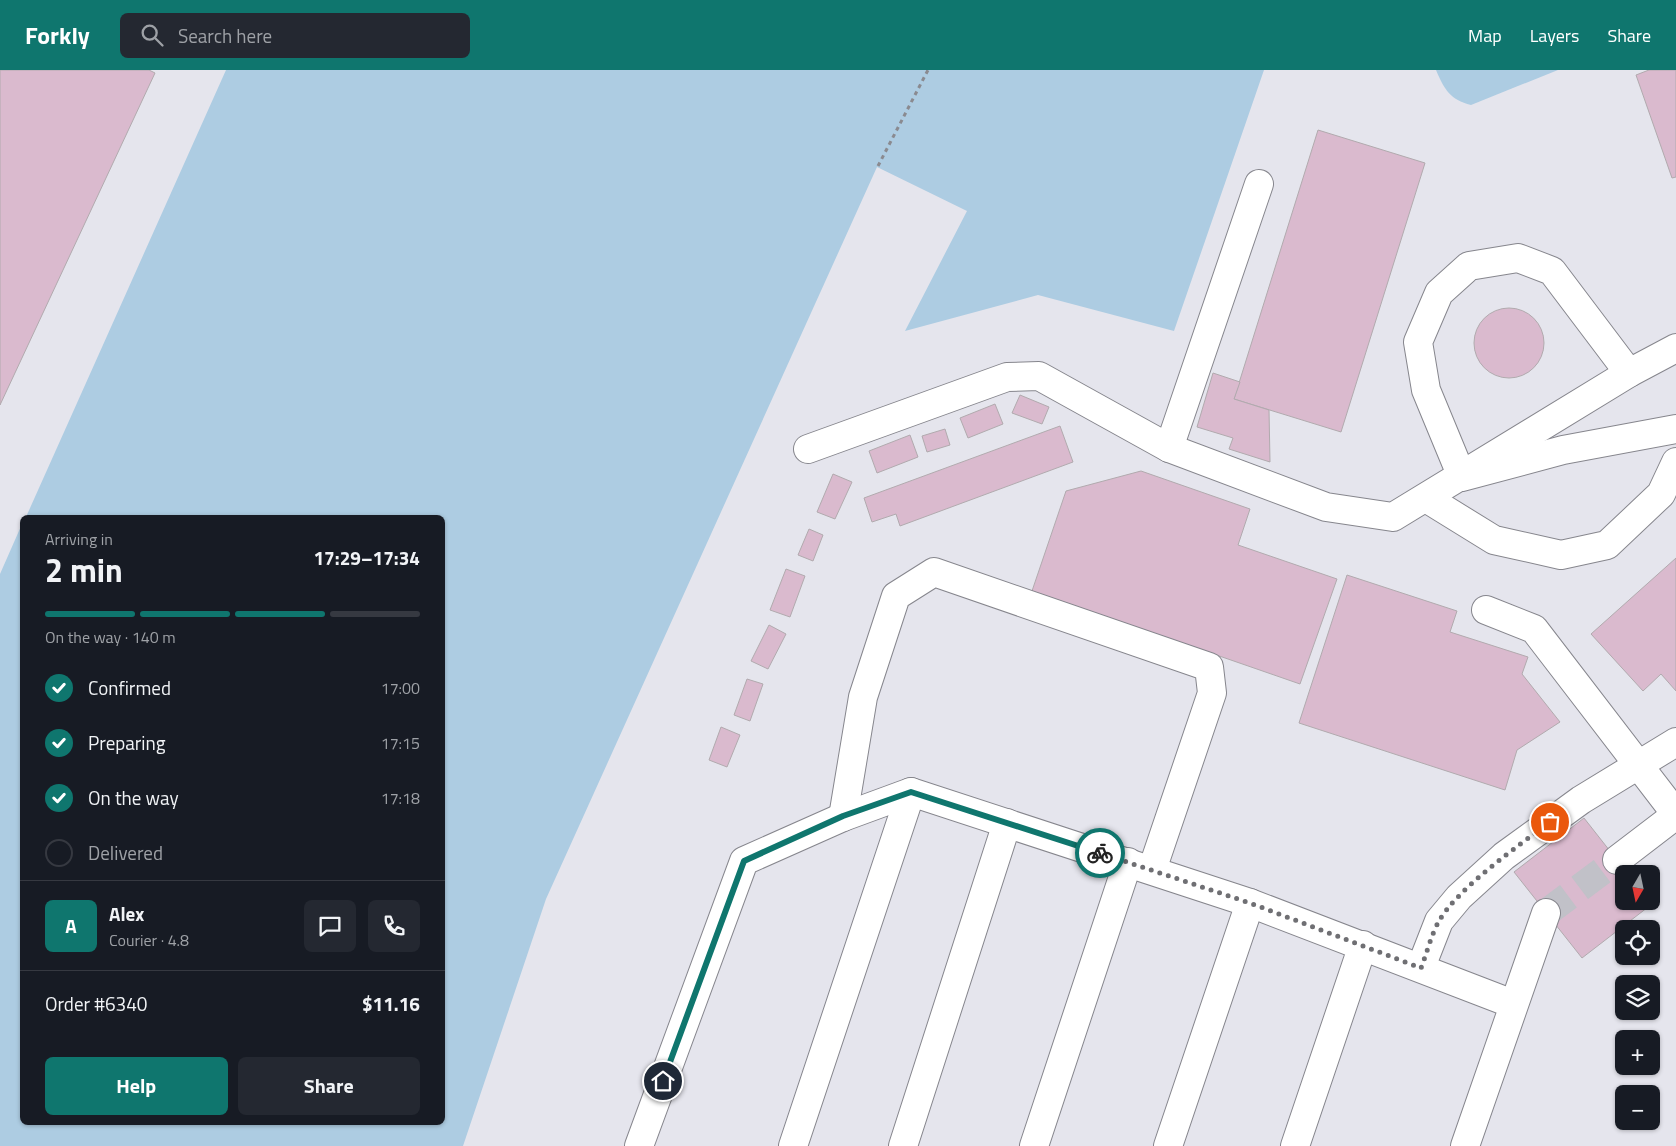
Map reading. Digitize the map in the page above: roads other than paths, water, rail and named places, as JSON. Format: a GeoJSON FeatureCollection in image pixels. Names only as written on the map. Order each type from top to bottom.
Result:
{"type":"FeatureCollection","features":[{"type":"Feature","properties":{"kind":"lane"},"geometry":{"type":"LineString","coordinates":[[1169,448],[1259,184]]}},
{"type":"Feature","properties":{"kind":"lane"},"geometry":{"type":"LineString","coordinates":[[1462,477],[1426,390],[1418,342],[1439,293],[1469,266],[1518,258],[1552,271],[1629,372]]}},
{"type":"Feature","properties":{"kind":"lane"},"geometry":{"type":"LineString","coordinates":[[808,449],[1007,377],[1040,376],[1169,448],[1326,507],[1393,517],[1462,477],[1629,372],[1676,348]]}},
{"type":"Feature","properties":{"kind":"lane"},"geometry":{"type":"LineString","coordinates":[[1462,477],[1563,450],[1676,429]]}},
{"type":"Feature","properties":{"kind":"lane"},"geometry":{"type":"LineString","coordinates":[[1426,498],[1494,540],[1561,555],[1607,545],[1661,494],[1676,462]]}},
{"type":"Feature","properties":{"kind":"lane"},"geometry":{"type":"LineString","coordinates":[[843,816],[864,696],[896,596],[934,572],[1209,667],[1212,693],[1140,866],[1034,1146]]}},
{"type":"Feature","properties":{"kind":"lane"},"geometry":{"type":"LineString","coordinates":[[1486,610],[1534,629],[1676,815],[1618,860]]}},
{"type":"Feature","properties":{"kind":"lane"},"geometry":{"type":"LineString","coordinates":[[1421,968],[1439,921],[1459,897],[1504,856],[1581,800],[1676,742]]}},
{"type":"Feature","properties":{"kind":"lane"},"geometry":{"type":"LineString","coordinates":[[639,1146],[744,861],[843,816],[911,792],[1250,903],[1513,1004]]}},
{"type":"Feature","properties":{"kind":"lane"},"geometry":{"type":"LineString","coordinates":[[792,1146],[911,792]]}},
{"type":"Feature","properties":{"kind":"lane"},"geometry":{"type":"LineString","coordinates":[[904,1146],[1007,823]]}},
{"type":"Feature","properties":{"kind":"lane"},"geometry":{"type":"LineString","coordinates":[[1168,1146],[1250,903]]}},
{"type":"Feature","properties":{"kind":"lane"},"geometry":{"type":"LineString","coordinates":[[1465,1146],[1546,913]]}},
{"type":"Feature","properties":{"kind":"lane"},"geometry":{"type":"LineString","coordinates":[[1295,1146],[1363,945]]}},
{"type":"Feature","properties":{"kind":"water"},"geometry":{"type":"Polygon","coordinates":[[[226,70],[1264,70],[1174,331],[1038,295],[905,331],[967,211],[877,167],[546,899],[463,1146],[0,1146],[0,574],[20,529],[20,1125],[445,1125],[445,515],[27,515],[226,70]]]}},
{"type":"Feature","properties":{"kind":"water"},"geometry":{"type":"Polygon","coordinates":[[[1436,70],[1558,70],[1471,105],[1458,100],[1449,93],[1436,70]]]}},
{"type":"Feature","properties":{"kind":"tunnel"},"geometry":{"type":"LineString","coordinates":[[1546,913],[1617,860]]}}]}
